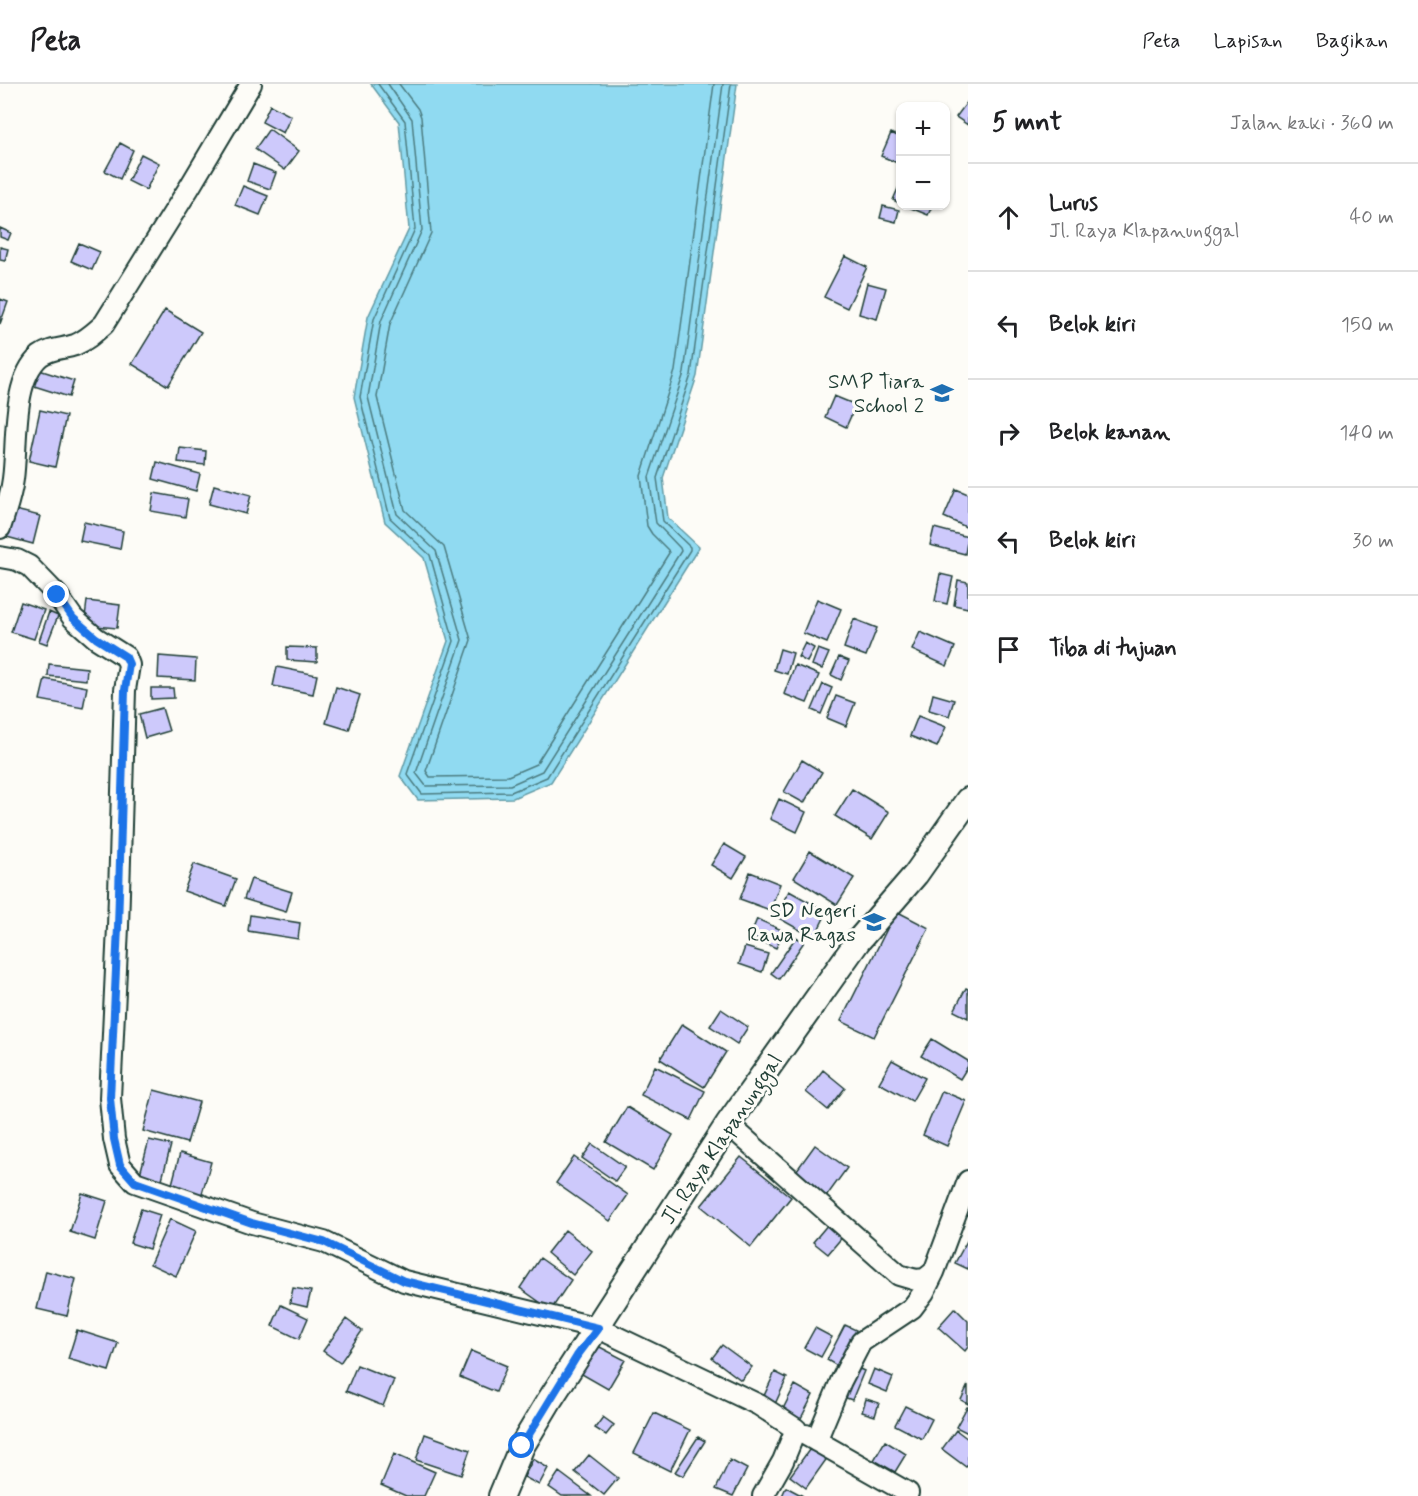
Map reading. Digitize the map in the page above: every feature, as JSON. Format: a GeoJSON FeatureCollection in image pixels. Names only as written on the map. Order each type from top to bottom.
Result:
{"type":"FeatureCollection","features":[{"type":"Feature","properties":{"kind":"street"},"geometry":{"type":"LineString","coordinates":[[0,528],[13,480],[20,392],[29,372],[39,357],[53,349],[73,346],[88,339],[104,324],[251,84]]}},
{"type":"Feature","properties":{"kind":"street"},"geometry":{"type":"LineString","coordinates":[[0,557],[17,560],[29,566],[57,595],[73,618],[96,638],[126,657],[129,664],[125,690],[110,1098],[114,1139],[120,1165],[135,1182],[252,1223],[324,1242],[404,1281],[598,1328],[759,1405],[816,1441],[908,1493]]}},
{"type":"Feature","properties":{"kind":"street","name":"Jl. Raya Klapanunggal"},"geometry":{"type":"LineString","coordinates":[[501,1496],[522,1446],[577,1356],[598,1328],[728,1124],[858,941],[916,874],[968,800]]}},
{"type":"Feature","properties":{"kind":"street"},"geometry":{"type":"LineString","coordinates":[[728,1124],[899,1275],[916,1280],[925,1279],[934,1272]]}},
{"type":"Feature","properties":{"kind":"street"},"geometry":{"type":"LineString","coordinates":[[816,1441],[852,1355],[861,1342],[912,1308],[924,1292],[934,1272],[968,1181]]}},
{"type":"Feature","properties":{"kind":"street"},"geometry":{"type":"LineString","coordinates":[[763,1496],[783,1461],[796,1429]]}},
{"type":"Feature","properties":{"kind":"water"},"geometry":{"type":"Polygon","coordinates":[[[371,84],[737,84],[697,376],[663,478],[668,518],[699,547],[551,782],[513,798],[418,800],[400,776],[448,641],[424,558],[385,522],[354,397],[368,317],[409,229],[399,122],[371,84]]]}},
{"type":"Feature","properties":{"kind":"building"},"geometry":{"type":"Polygon","coordinates":[[[968,101],[968,125],[956,117],[968,101]]]}},
{"type":"Feature","properties":{"kind":"building"},"geometry":{"type":"Polygon","coordinates":[[[270,105],[291,116],[283,133],[262,122],[270,105]]]}},
{"type":"Feature","properties":{"kind":"building"},"geometry":{"type":"Polygon","coordinates":[[[269,129],[299,151],[285,170],[255,149],[269,129]]]}},
{"type":"Feature","properties":{"kind":"building"},"geometry":{"type":"Polygon","coordinates":[[[891,133],[896,135],[896,162],[881,156],[891,133]]]}},
{"type":"Feature","properties":{"kind":"building"},"geometry":{"type":"Polygon","coordinates":[[[120,143],[133,150],[120,179],[105,171],[120,143]]]}},
{"type":"Feature","properties":{"kind":"building"},"geometry":{"type":"Polygon","coordinates":[[[141,154],[159,163],[146,190],[128,181],[141,154]]]}},
{"type":"Feature","properties":{"kind":"building"},"geometry":{"type":"Polygon","coordinates":[[[253,164],[276,173],[270,189],[247,181],[253,164]]]}},
{"type":"Feature","properties":{"kind":"building"},"geometry":{"type":"Polygon","coordinates":[[[243,186],[268,196],[260,215],[235,205],[243,186]]]}},
{"type":"Feature","properties":{"kind":"building"},"geometry":{"type":"Polygon","coordinates":[[[883,206],[899,210],[896,222],[880,218],[883,206]]]}},
{"type":"Feature","properties":{"kind":"building"},"geometry":{"type":"Polygon","coordinates":[[[916,210],[930,210],[928,215],[916,210]]]}},
{"type":"Feature","properties":{"kind":"building"},"geometry":{"type":"Polygon","coordinates":[[[0,228],[11,233],[8,240],[0,237],[0,228]]]}},
{"type":"Feature","properties":{"kind":"building"},"geometry":{"type":"Polygon","coordinates":[[[79,243],[100,252],[92,270],[71,261],[79,243]]]}},
{"type":"Feature","properties":{"kind":"building"},"geometry":{"type":"Polygon","coordinates":[[[0,247],[8,249],[5,261],[0,260],[0,247]]]}},
{"type":"Feature","properties":{"kind":"building"},"geometry":{"type":"Polygon","coordinates":[[[845,256],[867,267],[847,308],[824,297],[845,256]]]}},
{"type":"Feature","properties":{"kind":"building"},"geometry":{"type":"Polygon","coordinates":[[[867,283],[886,288],[877,319],[859,314],[867,283]]]}},
{"type":"Feature","properties":{"kind":"building"},"geometry":{"type":"Polygon","coordinates":[[[0,299],[8,302],[0,324],[0,299]]]}},
{"type":"Feature","properties":{"kind":"building"},"geometry":{"type":"Polygon","coordinates":[[[165,310],[201,332],[168,386],[132,364],[165,310]]]}},
{"type":"Feature","properties":{"kind":"building"},"geometry":{"type":"Polygon","coordinates":[[[36,369],[74,381],[69,397],[31,385],[36,369]]]}},
{"type":"Feature","properties":{"kind":"building"},"geometry":{"type":"Polygon","coordinates":[[[834,396],[856,405],[846,427],[825,417],[834,396]]]}},
{"type":"Feature","properties":{"kind":"building"},"geometry":{"type":"Polygon","coordinates":[[[40,410],[66,416],[55,467],[29,461],[40,410]]]}},
{"type":"Feature","properties":{"kind":"building"},"geometry":{"type":"Polygon","coordinates":[[[180,448],[206,451],[205,465],[178,462],[180,448]]]}},
{"type":"Feature","properties":{"kind":"building"},"geometry":{"type":"Polygon","coordinates":[[[157,462],[200,474],[196,491],[153,479],[157,462]]]}},
{"type":"Feature","properties":{"kind":"building"},"geometry":{"type":"Polygon","coordinates":[[[214,485],[251,495],[246,514],[209,504],[214,485]]]}},
{"type":"Feature","properties":{"kind":"building"},"geometry":{"type":"Polygon","coordinates":[[[956,489],[968,494],[968,528],[944,517],[956,489]]]}},
{"type":"Feature","properties":{"kind":"building"},"geometry":{"type":"Polygon","coordinates":[[[154,493],[188,499],[185,517],[151,511],[154,493]]]}},
{"type":"Feature","properties":{"kind":"building"},"geometry":{"type":"Polygon","coordinates":[[[11,509],[40,516],[33,544],[3,536],[11,509]]]}},
{"type":"Feature","properties":{"kind":"building"},"geometry":{"type":"Polygon","coordinates":[[[84,522],[123,531],[120,549],[80,541],[84,522]]]}},
{"type":"Feature","properties":{"kind":"building"},"geometry":{"type":"Polygon","coordinates":[[[934,528],[968,537],[965,554],[930,545],[934,528]]]}},
{"type":"Feature","properties":{"kind":"building"},"geometry":{"type":"Polygon","coordinates":[[[940,574],[953,577],[947,604],[935,601],[940,574]]]}},
{"type":"Feature","properties":{"kind":"building"},"geometry":{"type":"Polygon","coordinates":[[[958,580],[968,582],[968,608],[954,605],[958,580]]]}},
{"type":"Feature","properties":{"kind":"building"},"geometry":{"type":"Polygon","coordinates":[[[817,599],[841,609],[827,643],[803,633],[817,599]]]}},
{"type":"Feature","properties":{"kind":"building"},"geometry":{"type":"Polygon","coordinates":[[[87,601],[120,605],[117,628],[84,625],[87,601]]]}},
{"type":"Feature","properties":{"kind":"building"},"geometry":{"type":"Polygon","coordinates":[[[21,602],[44,610],[34,639],[11,632],[21,602]]]}},
{"type":"Feature","properties":{"kind":"building"},"geometry":{"type":"Polygon","coordinates":[[[49,612],[58,616],[47,644],[39,641],[49,612]]]}},
{"type":"Feature","properties":{"kind":"building"},"geometry":{"type":"Polygon","coordinates":[[[854,619],[877,628],[866,656],[844,648],[854,619]]]}},
{"type":"Feature","properties":{"kind":"building"},"geometry":{"type":"Polygon","coordinates":[[[920,632],[955,647],[947,666],[912,650],[920,632]]]}},
{"type":"Feature","properties":{"kind":"building"},"geometry":{"type":"Polygon","coordinates":[[[805,643],[814,648],[807,662],[798,657],[805,643]]]}},
{"type":"Feature","properties":{"kind":"building"},"geometry":{"type":"Polygon","coordinates":[[[287,647],[317,648],[317,662],[287,660],[287,647]]]}},
{"type":"Feature","properties":{"kind":"building"},"geometry":{"type":"Polygon","coordinates":[[[780,649],[793,653],[787,674],[774,670],[780,649]]]}},
{"type":"Feature","properties":{"kind":"building"},"geometry":{"type":"Polygon","coordinates":[[[818,649],[829,653],[822,669],[812,665],[818,649]]]}},
{"type":"Feature","properties":{"kind":"building"},"geometry":{"type":"Polygon","coordinates":[[[159,656],[196,659],[195,680],[158,678],[159,656]]]}},
{"type":"Feature","properties":{"kind":"building"},"geometry":{"type":"Polygon","coordinates":[[[839,657],[849,661],[841,680],[831,675],[839,657]]]}},
{"type":"Feature","properties":{"kind":"building"},"geometry":{"type":"Polygon","coordinates":[[[49,664],[87,668],[86,680],[48,676],[49,664]]]}},
{"type":"Feature","properties":{"kind":"building"},"geometry":{"type":"Polygon","coordinates":[[[795,665],[819,675],[807,703],[784,694],[795,665]]]}},
{"type":"Feature","properties":{"kind":"building"},"geometry":{"type":"Polygon","coordinates":[[[277,667],[317,675],[313,694],[273,686],[277,667]]]}},
{"type":"Feature","properties":{"kind":"building"},"geometry":{"type":"Polygon","coordinates":[[[45,679],[87,687],[83,708],[40,700],[45,679]]]}},
{"type":"Feature","properties":{"kind":"building"},"geometry":{"type":"Polygon","coordinates":[[[823,684],[832,688],[821,714],[812,710],[823,684]]]}},
{"type":"Feature","properties":{"kind":"building"},"geometry":{"type":"Polygon","coordinates":[[[336,687],[360,695],[349,730],[326,723],[336,687]]]}},
{"type":"Feature","properties":{"kind":"building"},"geometry":{"type":"Polygon","coordinates":[[[151,688],[173,688],[174,698],[151,699],[151,688]]]}},
{"type":"Feature","properties":{"kind":"building"},"geometry":{"type":"Polygon","coordinates":[[[933,694],[954,700],[949,716],[929,710],[933,694]]]}},
{"type":"Feature","properties":{"kind":"building"},"geometry":{"type":"Polygon","coordinates":[[[836,696],[855,703],[846,726],[827,718],[836,696]]]}},
{"type":"Feature","properties":{"kind":"building"},"geometry":{"type":"Polygon","coordinates":[[[162,708],[169,731],[145,738],[139,714],[162,708]]]}},
{"type":"Feature","properties":{"kind":"building"},"geometry":{"type":"Polygon","coordinates":[[[918,716],[946,727],[937,747],[910,736],[918,716]]]}},
{"type":"Feature","properties":{"kind":"building"},"geometry":{"type":"Polygon","coordinates":[[[802,760],[822,772],[804,803],[784,792],[802,760]]]}},
{"type":"Feature","properties":{"kind":"building"},"geometry":{"type":"Polygon","coordinates":[[[852,789],[889,812],[872,839],[835,816],[852,789]]]}},
{"type":"Feature","properties":{"kind":"building"},"geometry":{"type":"Polygon","coordinates":[[[779,799],[806,812],[797,832],[770,819],[779,799]]]}},
{"type":"Feature","properties":{"kind":"building"},"geometry":{"type":"Polygon","coordinates":[[[724,844],[746,857],[733,878],[711,865],[724,844]]]}},
{"type":"Feature","properties":{"kind":"building"},"geometry":{"type":"Polygon","coordinates":[[[810,851],[854,878],[837,905],[794,878],[810,851]]]}},
{"type":"Feature","properties":{"kind":"building"},"geometry":{"type":"Polygon","coordinates":[[[194,864],[236,879],[226,906],[184,891],[194,864]]]}},
{"type":"Feature","properties":{"kind":"building"},"geometry":{"type":"Polygon","coordinates":[[[750,872],[780,884],[770,910],[740,899],[750,872]]]}},
{"type":"Feature","properties":{"kind":"building"},"geometry":{"type":"Polygon","coordinates":[[[251,879],[292,892],[286,912],[244,899],[251,879]]]}},
{"type":"Feature","properties":{"kind":"building"},"geometry":{"type":"Polygon","coordinates":[[[789,891],[827,912],[814,938],[775,916],[789,891]]]}},
{"type":"Feature","properties":{"kind":"building"},"geometry":{"type":"Polygon","coordinates":[[[896,911],[929,928],[874,1037],[841,1021],[896,911]]]}},
{"type":"Feature","properties":{"kind":"building"},"geometry":{"type":"Polygon","coordinates":[[[250,915],[300,923],[298,939],[248,931],[250,915]]]}},
{"type":"Feature","properties":{"kind":"building"},"geometry":{"type":"Polygon","coordinates":[[[757,919],[784,931],[776,948],[750,936],[757,919]]]}},
{"type":"Feature","properties":{"kind":"building"},"geometry":{"type":"Polygon","coordinates":[[[796,937],[804,942],[779,979],[771,973],[796,937]]]}},
{"type":"Feature","properties":{"kind":"building"},"geometry":{"type":"Polygon","coordinates":[[[745,947],[768,954],[762,972],[739,964],[745,947]]]}},
{"type":"Feature","properties":{"kind":"building"},"geometry":{"type":"Polygon","coordinates":[[[966,988],[968,989],[968,1018],[954,1011],[966,988]]]}},
{"type":"Feature","properties":{"kind":"building"},"geometry":{"type":"Polygon","coordinates":[[[721,1009],[748,1027],[737,1044],[710,1026],[721,1009]]]}},
{"type":"Feature","properties":{"kind":"building"},"geometry":{"type":"Polygon","coordinates":[[[682,1024],[726,1052],[704,1087],[660,1059],[682,1024]]]}},
{"type":"Feature","properties":{"kind":"building"},"geometry":{"type":"Polygon","coordinates":[[[932,1039],[968,1061],[968,1066],[960,1079],[921,1056],[932,1039]]]}},
{"type":"Feature","properties":{"kind":"building"},"geometry":{"type":"Polygon","coordinates":[[[892,1060],[925,1078],[912,1101],[879,1083],[892,1060]]]}},
{"type":"Feature","properties":{"kind":"building"},"geometry":{"type":"Polygon","coordinates":[[[655,1066],[705,1091],[691,1120],[641,1095],[655,1066]]]}},
{"type":"Feature","properties":{"kind":"building"},"geometry":{"type":"Polygon","coordinates":[[[823,1070],[845,1088],[828,1110],[806,1092],[823,1070]]]}},
{"type":"Feature","properties":{"kind":"building"},"geometry":{"type":"Polygon","coordinates":[[[154,1090],[199,1102],[187,1143],[143,1131],[154,1090]]]}},
{"type":"Feature","properties":{"kind":"building"},"geometry":{"type":"Polygon","coordinates":[[[942,1091],[966,1101],[947,1146],[923,1135],[942,1091]]]}},
{"type":"Feature","properties":{"kind":"building"},"geometry":{"type":"Polygon","coordinates":[[[627,1107],[673,1135],[653,1170],[606,1142],[627,1107]]]}},
{"type":"Feature","properties":{"kind":"building"},"geometry":{"type":"Polygon","coordinates":[[[149,1140],[171,1145],[162,1179],[140,1174],[149,1140]]]}},
{"type":"Feature","properties":{"kind":"building"},"geometry":{"type":"Polygon","coordinates":[[[592,1144],[625,1167],[615,1181],[582,1158],[592,1144]]]}},
{"type":"Feature","properties":{"kind":"building"},"geometry":{"type":"Polygon","coordinates":[[[815,1145],[847,1168],[826,1197],[794,1174],[815,1145]]]}},
{"type":"Feature","properties":{"kind":"building"},"geometry":{"type":"Polygon","coordinates":[[[180,1153],[211,1162],[201,1197],[171,1188],[180,1153]]]}},
{"type":"Feature","properties":{"kind":"building"},"geometry":{"type":"Polygon","coordinates":[[[574,1157],[628,1195],[610,1221],[556,1183],[574,1157]]]}},
{"type":"Feature","properties":{"kind":"building"},"geometry":{"type":"Polygon","coordinates":[[[741,1157],[791,1197],[751,1247],[701,1206],[741,1157]]]}},
{"type":"Feature","properties":{"kind":"building"},"geometry":{"type":"Polygon","coordinates":[[[82,1193],[107,1201],[95,1240],[70,1232],[82,1193]]]}},
{"type":"Feature","properties":{"kind":"building"},"geometry":{"type":"Polygon","coordinates":[[[141,1209],[160,1215],[149,1249],[130,1243],[141,1209]]]}},
{"type":"Feature","properties":{"kind":"building"},"geometry":{"type":"Polygon","coordinates":[[[170,1219],[196,1231],[176,1276],[150,1264],[170,1219]]]}},
{"type":"Feature","properties":{"kind":"building"},"geometry":{"type":"Polygon","coordinates":[[[829,1223],[844,1235],[828,1254],[813,1242],[829,1223]]]}},
{"type":"Feature","properties":{"kind":"building"},"geometry":{"type":"Polygon","coordinates":[[[565,1230],[592,1251],[573,1275],[547,1253],[565,1230]]]}},
{"type":"Feature","properties":{"kind":"building"},"geometry":{"type":"Polygon","coordinates":[[[968,1239],[968,1269],[955,1263],[968,1239]]]}},
{"type":"Feature","properties":{"kind":"building"},"geometry":{"type":"Polygon","coordinates":[[[540,1258],[571,1280],[551,1310],[520,1288],[540,1258]]]}},
{"type":"Feature","properties":{"kind":"building"},"geometry":{"type":"Polygon","coordinates":[[[46,1271],[76,1279],[67,1316],[37,1309],[46,1271]]]}},
{"type":"Feature","properties":{"kind":"building"},"geometry":{"type":"Polygon","coordinates":[[[293,1288],[311,1291],[307,1307],[290,1303],[293,1288]]]}},
{"type":"Feature","properties":{"kind":"building"},"geometry":{"type":"Polygon","coordinates":[[[281,1305],[308,1318],[299,1339],[272,1326],[281,1305]]]}},
{"type":"Feature","properties":{"kind":"building"},"geometry":{"type":"Polygon","coordinates":[[[955,1308],[968,1321],[968,1347],[965,1351],[938,1327],[955,1308]]]}},
{"type":"Feature","properties":{"kind":"building"},"geometry":{"type":"Polygon","coordinates":[[[346,1319],[362,1331],[340,1363],[323,1351],[346,1319]]]}},
{"type":"Feature","properties":{"kind":"building"},"geometry":{"type":"Polygon","coordinates":[[[845,1325],[856,1330],[837,1366],[827,1360],[845,1325]]]}},
{"type":"Feature","properties":{"kind":"building"},"geometry":{"type":"Polygon","coordinates":[[[815,1328],[832,1337],[821,1357],[804,1348],[815,1328]]]}},
{"type":"Feature","properties":{"kind":"building"},"geometry":{"type":"Polygon","coordinates":[[[77,1330],[118,1343],[109,1371],[68,1359],[77,1330]]]}},
{"type":"Feature","properties":{"kind":"building"},"geometry":{"type":"Polygon","coordinates":[[[596,1345],[625,1360],[608,1389],[580,1373],[596,1345]]]}},
{"type":"Feature","properties":{"kind":"building"},"geometry":{"type":"Polygon","coordinates":[[[722,1345],[752,1367],[741,1380],[712,1358],[722,1345]]]}},
{"type":"Feature","properties":{"kind":"building"},"geometry":{"type":"Polygon","coordinates":[[[471,1351],[507,1366],[496,1392],[460,1377],[471,1351]]]}},
{"type":"Feature","properties":{"kind":"building"},"geometry":{"type":"Polygon","coordinates":[[[357,1365],[394,1380],[383,1406],[346,1391],[357,1365]]]}},
{"type":"Feature","properties":{"kind":"building"},"geometry":{"type":"Polygon","coordinates":[[[853,1366],[864,1371],[852,1400],[841,1396],[853,1366]]]}},
{"type":"Feature","properties":{"kind":"building"},"geometry":{"type":"Polygon","coordinates":[[[874,1369],[893,1377],[887,1392],[868,1384],[874,1369]]]}},
{"type":"Feature","properties":{"kind":"building"},"geometry":{"type":"Polygon","coordinates":[[[775,1372],[787,1378],[775,1404],[763,1398],[775,1372]]]}},
{"type":"Feature","properties":{"kind":"building"},"geometry":{"type":"Polygon","coordinates":[[[795,1385],[813,1395],[799,1422],[781,1413],[795,1385]]]}},
{"type":"Feature","properties":{"kind":"building"},"geometry":{"type":"Polygon","coordinates":[[[968,1385],[968,1404],[961,1400],[968,1385]]]}},
{"type":"Feature","properties":{"kind":"building"},"geometry":{"type":"Polygon","coordinates":[[[866,1399],[879,1403],[875,1416],[862,1412],[866,1399]]]}},
{"type":"Feature","properties":{"kind":"building"},"geometry":{"type":"Polygon","coordinates":[[[905,1406],[932,1419],[922,1439],[895,1425],[905,1406]]]}},
{"type":"Feature","properties":{"kind":"building"},"geometry":{"type":"Polygon","coordinates":[[[968,1407],[968,1433],[956,1427],[968,1407]]]}},
{"type":"Feature","properties":{"kind":"building"},"geometry":{"type":"Polygon","coordinates":[[[654,1413],[690,1430],[670,1471],[634,1453],[654,1413]]]}},
{"type":"Feature","properties":{"kind":"building"},"geometry":{"type":"Polygon","coordinates":[[[603,1417],[614,1425],[606,1435],[595,1428],[603,1417]]]}},
{"type":"Feature","properties":{"kind":"building"},"geometry":{"type":"Polygon","coordinates":[[[956,1430],[968,1439],[968,1465],[966,1467],[942,1449],[956,1430]]]}},
{"type":"Feature","properties":{"kind":"building"},"geometry":{"type":"Polygon","coordinates":[[[425,1434],[470,1450],[461,1475],[416,1460],[425,1434]]]}},
{"type":"Feature","properties":{"kind":"building"},"geometry":{"type":"Polygon","coordinates":[[[698,1437],[705,1441],[683,1476],[675,1472],[698,1437]]]}},
{"type":"Feature","properties":{"kind":"building"},"geometry":{"type":"Polygon","coordinates":[[[885,1441],[906,1454],[895,1472],[874,1460],[885,1441]]]}},
{"type":"Feature","properties":{"kind":"building"},"geometry":{"type":"Polygon","coordinates":[[[812,1446],[828,1457],[806,1488],[790,1476],[812,1446]]]}},
{"type":"Feature","properties":{"kind":"building"},"geometry":{"type":"Polygon","coordinates":[[[394,1454],[435,1472],[424,1496],[406,1496],[381,1485],[394,1454]]]}},
{"type":"Feature","properties":{"kind":"building"},"geometry":{"type":"Polygon","coordinates":[[[589,1455],[618,1478],[604,1495],[575,1472],[589,1455]]]}},
{"type":"Feature","properties":{"kind":"building"},"geometry":{"type":"Polygon","coordinates":[[[533,1459],[548,1468],[539,1485],[524,1477],[533,1459]]]}},
{"type":"Feature","properties":{"kind":"building"},"geometry":{"type":"Polygon","coordinates":[[[730,1460],[747,1469],[733,1496],[716,1489],[730,1460]]]}},
{"type":"Feature","properties":{"kind":"building"},"geometry":{"type":"Polygon","coordinates":[[[559,1472],[591,1496],[562,1496],[549,1487],[559,1472]]]}},
{"type":"Feature","properties":{"kind":"building"},"geometry":{"type":"Polygon","coordinates":[[[786,1487],[803,1496],[782,1496],[786,1487]]]}},
{"type":"Feature","properties":{"kind":"place","name":"SMP Tiara School 2"},"geometry":{"type":"Point","coordinates":[942,393]}},
{"type":"Feature","properties":{"kind":"place","name":"SD Negeri Rawa Ragas"},"geometry":{"type":"Point","coordinates":[874,922]}},
{"type":"Feature","properties":{"kind":"route"},"geometry":{"type":"LineString","coordinates":[[57,595],[73,618],[96,638],[126,657],[129,664],[125,690],[110,1098],[114,1139],[120,1165],[135,1182],[252,1223],[324,1242],[404,1281],[598,1328],[577,1356],[522,1446]]}}]}
